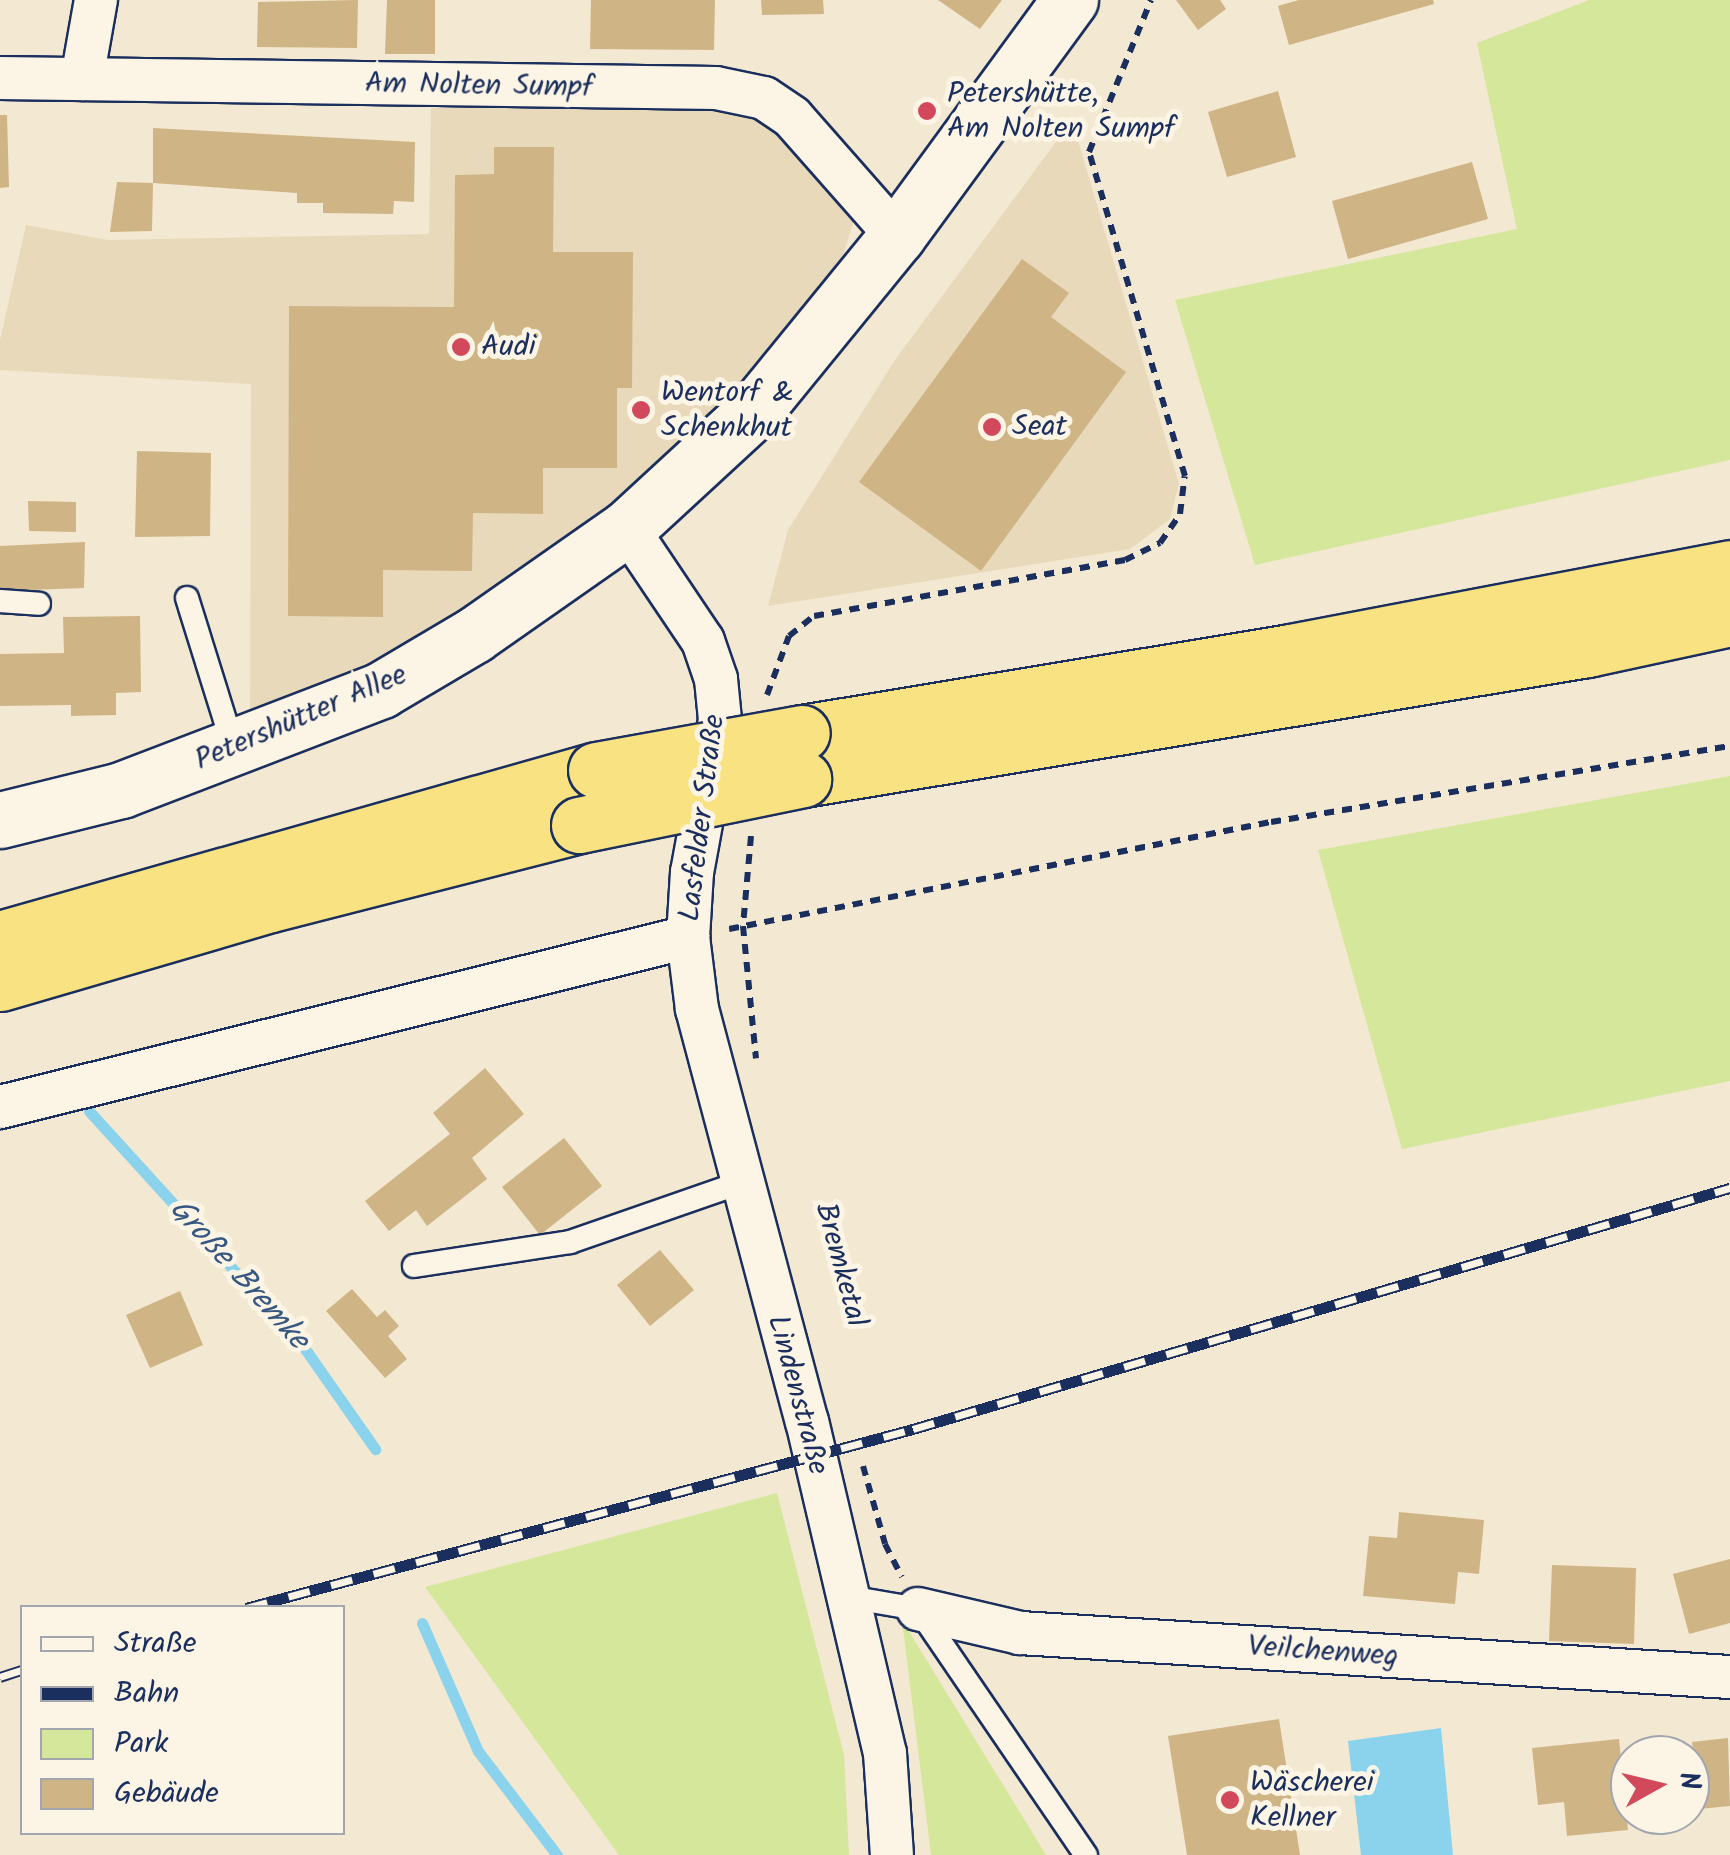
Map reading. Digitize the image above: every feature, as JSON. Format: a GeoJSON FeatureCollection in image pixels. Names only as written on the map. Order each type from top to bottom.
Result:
{"type":"FeatureCollection","features":[{"type":"Feature","properties":{"kind":"highway"},"geometry":{"type":"LineString","coordinates":[[0,983],[270,904],[579,825],[802,756],[1290,652],[1730,568]]}},
{"type":"Feature","properties":{"kind":"highway"},"geometry":{"type":"LineString","coordinates":[[0,939],[596,770],[802,756],[1587,649],[1730,618]]}},
{"type":"Feature","properties":{"kind":"street"},"geometry":{"type":"LineString","coordinates":[[82,80],[96,0]]}},
{"type":"Feature","properties":{"kind":"street"},"geometry":{"type":"LineString","coordinates":[[627,528],[755,410],[897,236],[1070,0]]}},
{"type":"Feature","properties":{"kind":"street","name":"Am Nolten Sumpf"},"geometry":{"type":"LineString","coordinates":[[0,78],[716,88],[764,98],[792,117],[897,236]]}},
{"type":"Feature","properties":{"kind":"street","name":"Lasfelder Straße"},"geometry":{"type":"LineString","coordinates":[[0,1107],[688,937],[692,872],[720,720],[703,641],[627,528]]}},
{"type":"Feature","properties":{"kind":"street","name":"Petershütter Allee"},"geometry":{"type":"LineString","coordinates":[[0,820],[121,790],[381,690],[474,635],[627,528]]}},
{"type":"Feature","properties":{"kind":"street","name":"Lindenstraße"},"geometry":{"type":"LineString","coordinates":[[688,937],[696,1009],[739,1182],[807,1422],[885,1752],[892,1855]]}},
{"type":"Feature","properties":{"kind":"street","name":"Veilchenweg"},"geometry":{"type":"LineString","coordinates":[[918,1609],[1020,1633],[1730,1677]]}},
{"type":"Feature","properties":{"kind":"lane"},"geometry":{"type":"LineString","coordinates":[[187,598],[234,749]]}},
{"type":"Feature","properties":{"kind":"lane"},"geometry":{"type":"LineString","coordinates":[[0,600],[40,604]]}},
{"type":"Feature","properties":{"kind":"lane"},"geometry":{"type":"LineString","coordinates":[[414,1266],[570,1242],[739,1182]]}},
{"type":"Feature","properties":{"kind":"lane"},"geometry":{"type":"LineString","coordinates":[[848,1598],[918,1609],[1086,1855]]}},
{"type":"Feature","properties":{"kind":"path"},"geometry":{"type":"LineString","coordinates":[[720,720],[762,718],[772,670],[788,636],[814,616],[1125,560],[1160,544],[1180,514],[1186,476],[1089,152],[1152,0]]}},
{"type":"Feature","properties":{"kind":"path"},"geometry":{"type":"LineString","coordinates":[[688,937],[1271,822],[1730,746]]}},
{"type":"Feature","properties":{"kind":"path"},"geometry":{"type":"LineString","coordinates":[[742,926],[759,1075]]}},
{"type":"Feature","properties":{"kind":"path"},"geometry":{"type":"LineString","coordinates":[[859,1450],[885,1544],[918,1609]]}},
{"type":"Feature","properties":{"kind":"shaded area"},"geometry":{"type":"Polygon","coordinates":[[[714,104],[754,110],[847,194],[854,220],[843,255],[733,399],[624,505],[453,627],[250,724],[251,384],[0,370],[0,340],[26,225],[108,240],[429,234],[431,108],[714,104]]]}},
{"type":"Feature","properties":{"kind":"shaded area"},"geometry":{"type":"Polygon","coordinates":[[[1072,120],[1179,484],[1170,519],[1130,549],[768,606],[788,530],[895,360],[1072,120]]]}},
{"type":"Feature","properties":{"kind":"green space"},"geometry":{"type":"Polygon","coordinates":[[[1589,0],[1730,0],[1730,460],[1255,565],[1175,300],[1517,229],[1477,43],[1589,0]]]}},
{"type":"Feature","properties":{"kind":"green space"},"geometry":{"type":"Polygon","coordinates":[[[1730,776],[1730,1081],[1402,1149],[1318,850],[1730,776]]]}},
{"type":"Feature","properties":{"kind":"green space"},"geometry":{"type":"Polygon","coordinates":[[[777,1493],[844,1755],[849,1855],[619,1855],[425,1587],[777,1493]]]}},
{"type":"Feature","properties":{"kind":"green space"},"geometry":{"type":"Polygon","coordinates":[[[902,1620],[1046,1855],[931,1855],[902,1620]]]}},
{"type":"Feature","properties":{"kind":"water"},"geometry":{"type":"Polygon","coordinates":[[[1441,1728],[1453,1855],[1361,1855],[1348,1741],[1441,1728]]]}},
{"type":"Feature","properties":{"kind":"building"},"geometry":{"type":"Polygon","coordinates":[[[358,0],[357,48],[257,47],[258,2],[358,0]]]}},
{"type":"Feature","properties":{"kind":"building"},"geometry":{"type":"Polygon","coordinates":[[[387,0],[435,0],[435,54],[385,54],[387,0]]]}},
{"type":"Feature","properties":{"kind":"building"},"geometry":{"type":"Polygon","coordinates":[[[591,0],[715,0],[714,50],[590,49],[591,0]]]}},
{"type":"Feature","properties":{"kind":"building"},"geometry":{"type":"Polygon","coordinates":[[[761,0],[823,0],[824,14],[762,15],[761,0]]]}},
{"type":"Feature","properties":{"kind":"building"},"geometry":{"type":"Polygon","coordinates":[[[938,0],[1002,0],[980,29],[938,0]]]}},
{"type":"Feature","properties":{"kind":"building"},"geometry":{"type":"Polygon","coordinates":[[[1176,0],[1220,0],[1226,9],[1198,30],[1176,0]]]}},
{"type":"Feature","properties":{"kind":"building"},"geometry":{"type":"Polygon","coordinates":[[[1299,0],[1433,0],[1434,4],[1289,45],[1278,6],[1299,0]]]}},
{"type":"Feature","properties":{"kind":"building"},"geometry":{"type":"Polygon","coordinates":[[[1278,91],[1296,157],[1227,177],[1208,112],[1278,91]]]}},
{"type":"Feature","properties":{"kind":"building"},"geometry":{"type":"Polygon","coordinates":[[[0,115],[7,115],[9,187],[0,188],[0,115]]]}},
{"type":"Feature","properties":{"kind":"building"},"geometry":{"type":"Polygon","coordinates":[[[153,128],[415,142],[414,202],[394,201],[393,214],[323,213],[323,203],[297,203],[297,193],[153,183],[153,128]]]}},
{"type":"Feature","properties":{"kind":"building","name":"Audi"},"geometry":{"type":"Polygon","coordinates":[[[494,147],[554,147],[553,252],[633,252],[632,388],[617,388],[617,468],[543,468],[543,514],[473,513],[472,571],[383,570],[383,617],[288,616],[289,306],[454,307],[455,175],[494,174],[494,147]]]}},
{"type":"Feature","properties":{"kind":"building"},"geometry":{"type":"Polygon","coordinates":[[[1472,162],[1488,219],[1348,259],[1332,201],[1472,162]]]}},
{"type":"Feature","properties":{"kind":"building"},"geometry":{"type":"Polygon","coordinates":[[[117,182],[153,183],[152,231],[110,232],[117,182]]]}},
{"type":"Feature","properties":{"kind":"building","name":"Seat"},"geometry":{"type":"Polygon","coordinates":[[[1022,259],[1069,293],[1051,317],[1126,372],[981,571],[859,482],[1022,259]]]}},
{"type":"Feature","properties":{"kind":"building"},"geometry":{"type":"Polygon","coordinates":[[[137,451],[211,453],[210,536],[135,537],[137,451]]]}},
{"type":"Feature","properties":{"kind":"building"},"geometry":{"type":"Polygon","coordinates":[[[28,501],[76,502],[76,532],[29,531],[28,501]]]}},
{"type":"Feature","properties":{"kind":"building"},"geometry":{"type":"Polygon","coordinates":[[[85,542],[84,588],[0,591],[0,546],[85,542]]]}},
{"type":"Feature","properties":{"kind":"building"},"geometry":{"type":"Polygon","coordinates":[[[140,616],[141,692],[116,693],[116,715],[71,716],[71,705],[0,706],[0,654],[64,653],[63,617],[140,616]]]}},
{"type":"Feature","properties":{"kind":"building"},"geometry":{"type":"Polygon","coordinates":[[[485,1068],[524,1114],[472,1158],[487,1179],[427,1226],[416,1210],[389,1231],[365,1201],[450,1134],[433,1113],[485,1068]]]}},
{"type":"Feature","properties":{"kind":"building"},"geometry":{"type":"Polygon","coordinates":[[[564,1138],[602,1186],[540,1235],[502,1187],[564,1138]]]}},
{"type":"Feature","properties":{"kind":"building"},"geometry":{"type":"Polygon","coordinates":[[[660,1250],[694,1290],[650,1326],[617,1285],[660,1250]]]}},
{"type":"Feature","properties":{"kind":"building"},"geometry":{"type":"Polygon","coordinates":[[[352,1289],[377,1317],[385,1310],[399,1326],[388,1336],[407,1359],[385,1378],[326,1311],[352,1289]]]}},
{"type":"Feature","properties":{"kind":"building"},"geometry":{"type":"Polygon","coordinates":[[[180,1291],[203,1345],[150,1368],[126,1315],[180,1291]]]}},
{"type":"Feature","properties":{"kind":"building"},"geometry":{"type":"Polygon","coordinates":[[[1399,1512],[1484,1520],[1479,1574],[1458,1572],[1455,1604],[1363,1596],[1369,1536],[1397,1538],[1399,1512]]]}},
{"type":"Feature","properties":{"kind":"building"},"geometry":{"type":"Polygon","coordinates":[[[1730,1559],[1730,1623],[1689,1634],[1673,1574],[1730,1559]]]}},
{"type":"Feature","properties":{"kind":"building"},"geometry":{"type":"Polygon","coordinates":[[[1552,1565],[1636,1568],[1634,1644],[1549,1641],[1552,1565]]]}},
{"type":"Feature","properties":{"kind":"building"},"geometry":{"type":"Polygon","coordinates":[[[1279,1719],[1300,1855],[1187,1855],[1168,1736],[1279,1719]]]}},
{"type":"Feature","properties":{"kind":"building"},"geometry":{"type":"Polygon","coordinates":[[[1728,1738],[1730,1806],[1710,1808],[1710,1740],[1728,1738]]]}},
{"type":"Feature","properties":{"kind":"building"},"geometry":{"type":"Polygon","coordinates":[[[1610,1740],[1610,1832],[1567,1836],[1564,1802],[1538,1805],[1532,1748],[1610,1740]]]}},
{"type":"Feature","properties":{"kind":"waterway","name":"Große Bremke"},"geometry":{"type":"LineString","coordinates":[[89,1111],[303,1346],[375,1449]]}},
{"type":"Feature","properties":{"kind":"waterway","name":"Große Bremke"},"geometry":{"type":"LineString","coordinates":[[422,1623],[478,1751],[557,1855]]}},
{"type":"Feature","properties":{"kind":"railway"},"geometry":{"type":"LineString","coordinates":[[257,1605],[913,1429],[1730,1188]]}},
{"type":"Feature","properties":{"kind":"railway"},"geometry":{"type":"LineString","coordinates":[[0,1677],[20,1671]]}},
{"type":"Feature","properties":{"kind":"place","name":"Petershütte, Am Nolten Sumpf"},"geometry":{"type":"Point","coordinates":[927,111]}},
{"type":"Feature","properties":{"kind":"place","name":"Audi"},"geometry":{"type":"Point","coordinates":[461,347]}},
{"type":"Feature","properties":{"kind":"place","name":"Wentorf & Schenkhut"},"geometry":{"type":"Point","coordinates":[641,410]}},
{"type":"Feature","properties":{"kind":"place","name":"Seat"},"geometry":{"type":"Point","coordinates":[992,427]}},
{"type":"Feature","properties":{"kind":"place","name":"Wäscherei Kellner"},"geometry":{"type":"Point","coordinates":[1230,1800]}}]}
